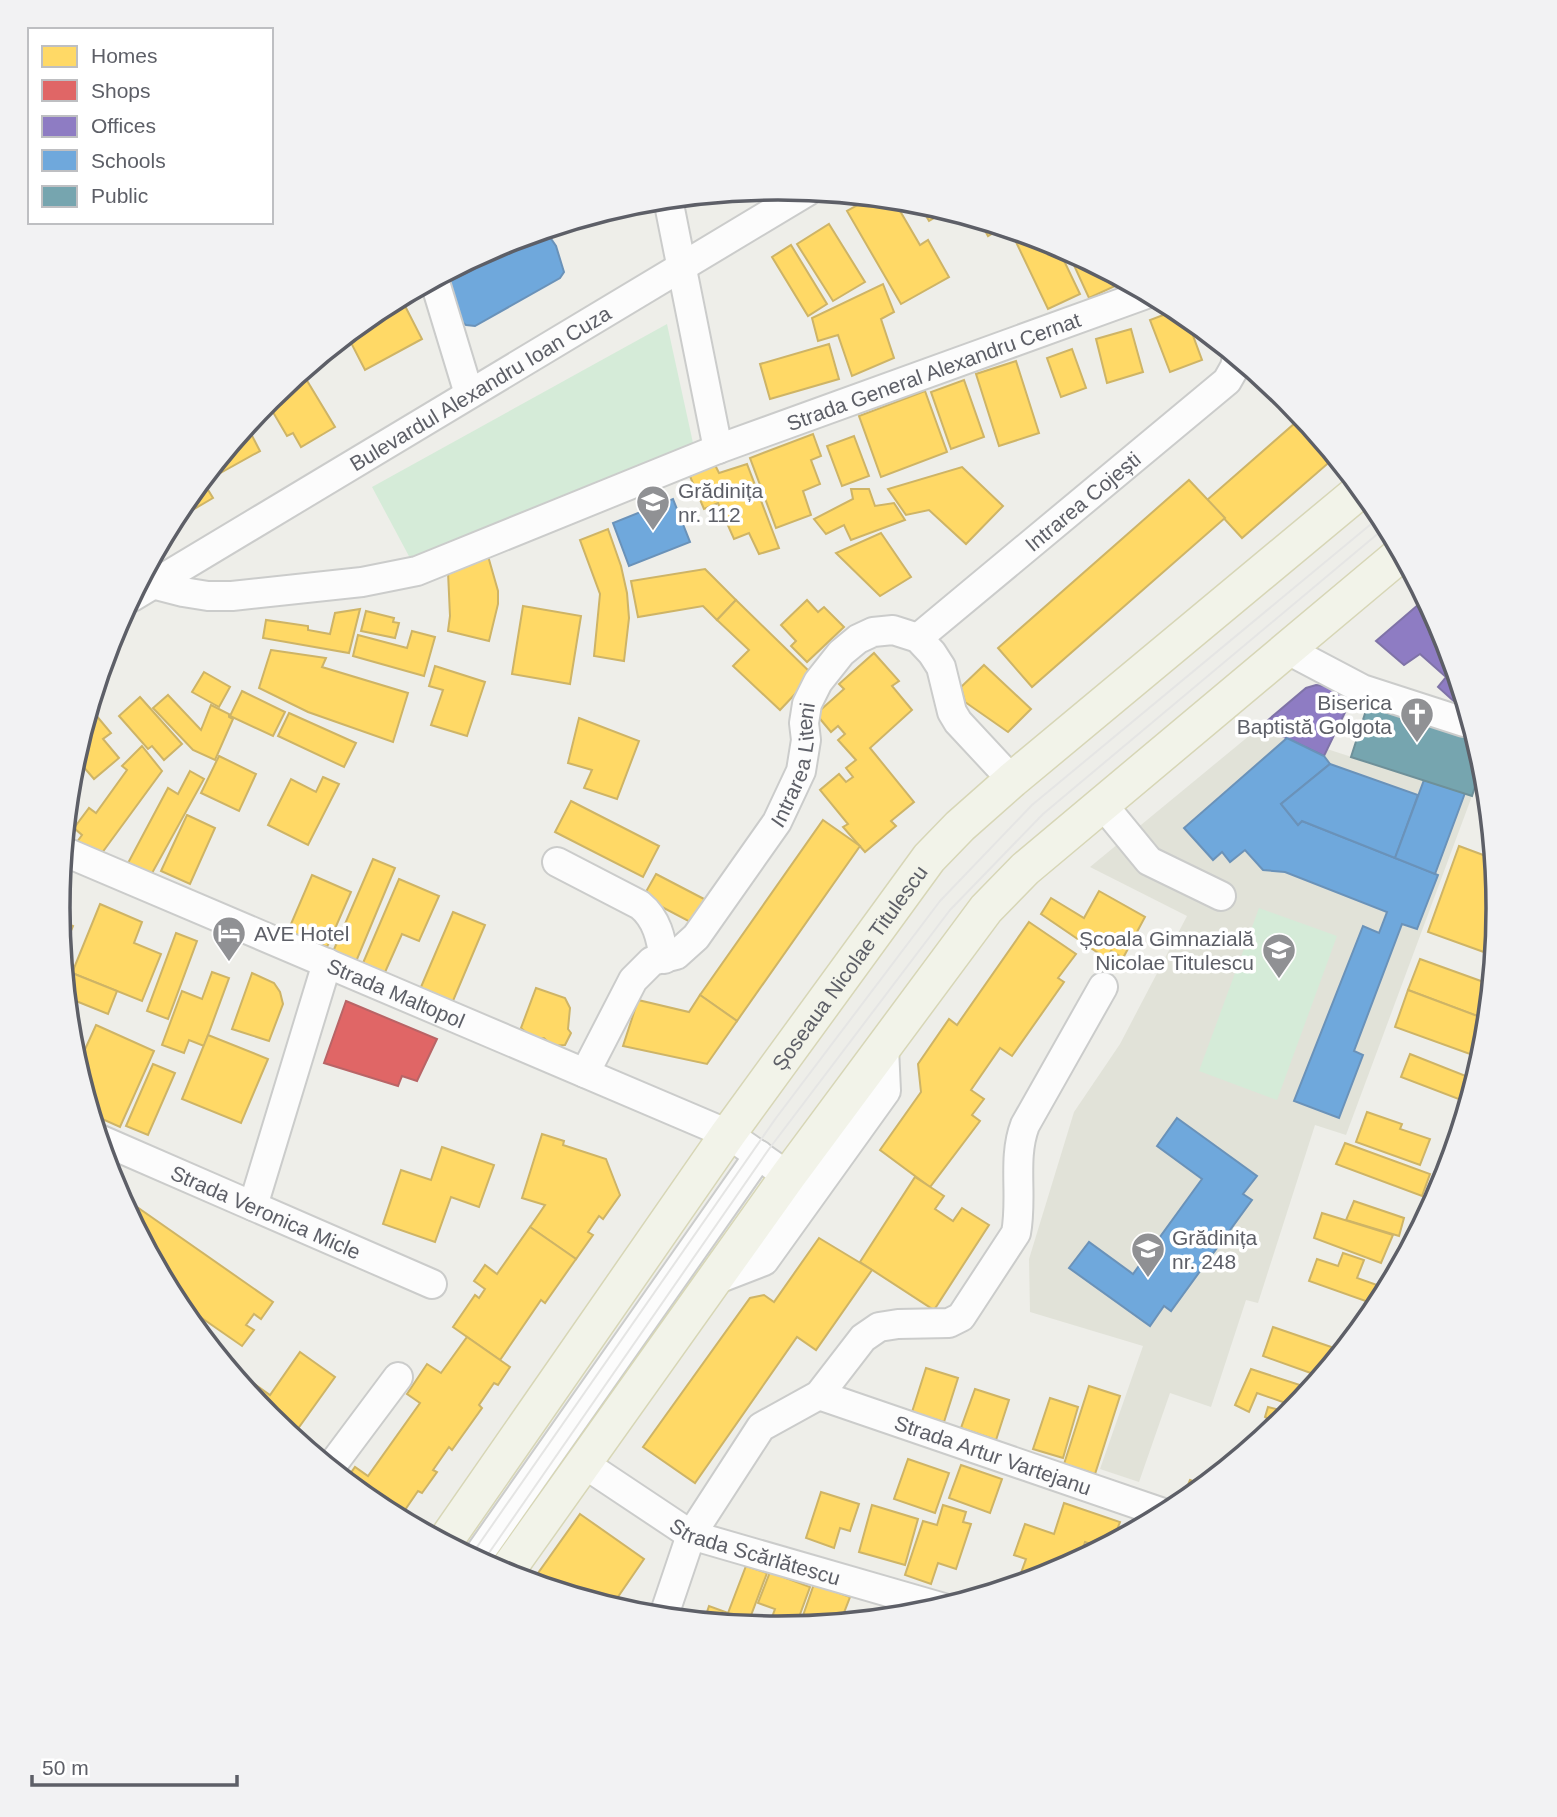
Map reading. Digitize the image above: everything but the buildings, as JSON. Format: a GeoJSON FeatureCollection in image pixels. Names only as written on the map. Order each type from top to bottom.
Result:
{"type":"FeatureCollection","features":[{"type":"Feature","properties":{"kind":"main road","name":"Șoseaua Nicolae Titulescu"},"geometry":{"type":"LineString","coordinates":[[449,1536],[728,1134],[929,858],[1012,780],[1354,496]]}},
{"type":"Feature","properties":{"kind":"main road"},"geometry":{"type":"LineString","coordinates":[[511,1565],[789,1176],[986,909],[1026,869],[1395,560]]}},
{"type":"Feature","properties":{"kind":"street","name":"Bulevardul Alexandru Ioan Cuza"},"geometry":{"type":"LineString","coordinates":[[147,587],[792,201]]}},
{"type":"Feature","properties":{"kind":"street"},"geometry":{"type":"LineString","coordinates":[[670,209],[718,449]]}},
{"type":"Feature","properties":{"kind":"street"},"geometry":{"type":"LineString","coordinates":[[437,288],[469,394]]}},
{"type":"Feature","properties":{"kind":"street","name":"Strada General Alexandru Cernat"},"geometry":{"type":"LineString","coordinates":[[718,449],[1137,297]]}},
{"type":"Feature","properties":{"kind":"street","name":"Intrarea Cojești"},"geometry":{"type":"LineString","coordinates":[[918,638],[1227,381],[1235,367]]}},
{"type":"Feature","properties":{"kind":"street","name":"Bulevardul Alexandru Ioan Cuza"},"geometry":{"type":"LineString","coordinates":[[146,590],[232,596],[362,582],[417,571],[718,449]]}},
{"type":"Feature","properties":{"kind":"street","name":"Intrarea Liteni"},"geometry":{"type":"LineString","coordinates":[[586,1073],[633,980],[652,961],[676,955],[696,937],[777,822],[801,771],[805,754],[804,723],[807,704],[818,682],[841,653],[858,639],[873,632],[893,630],[918,638]]}},
{"type":"Feature","properties":{"kind":"street"},"geometry":{"type":"LineString","coordinates":[[918,638],[941,667],[952,712],[958,722],[1012,780]]}},
{"type":"Feature","properties":{"kind":"street"},"geometry":{"type":"LineString","coordinates":[[1288,650],[1362,689],[1462,721]]}},
{"type":"Feature","properties":{"kind":"street"},"geometry":{"type":"LineString","coordinates":[[1102,805],[1149,861],[1222,896]]}},
{"type":"Feature","properties":{"kind":"street","name":"Strada Maltopol"},"geometry":{"type":"LineString","coordinates":[[73,855],[728,1134],[789,1176]]}},
{"type":"Feature","properties":{"kind":"street"},"geometry":{"type":"LineString","coordinates":[[557,862],[649,912],[660,934],[664,959]]}},
{"type":"Feature","properties":{"kind":"street"},"geometry":{"type":"LineString","coordinates":[[253,1206],[327,963]]}},
{"type":"Feature","properties":{"kind":"street"},"geometry":{"type":"LineString","coordinates":[[667,1608],[691,1535],[761,1427],[819,1395],[863,1338],[879,1327],[949,1323],[961,1317],[1016,1233],[1019,1219],[1019,1141],[1025,1125],[1103,987]]}},
{"type":"Feature","properties":{"kind":"street"},"geometry":{"type":"LineString","coordinates":[[715,1280],[764,1261],[886,1091],[884,1048]]}},
{"type":"Feature","properties":{"kind":"street","name":"Strada Veronica Micle"},"geometry":{"type":"LineString","coordinates":[[111,1144],[432,1284]]}},
{"type":"Feature","properties":{"kind":"street"},"geometry":{"type":"LineString","coordinates":[[481,1551],[759,1155]]}},
{"type":"Feature","properties":{"kind":"street"},"geometry":{"type":"LineString","coordinates":[[335,1461],[398,1377]]}},
{"type":"Feature","properties":{"kind":"street","name":"Strada Artur Vartejanu"},"geometry":{"type":"LineString","coordinates":[[819,1395],[1153,1510]]}},
{"type":"Feature","properties":{"kind":"street","name":"Strada Scărlătescu"},"geometry":{"type":"LineString","coordinates":[[583,1463],[691,1535],[922,1602]]}},
{"type":"Feature","properties":{"kind":"shaded area"},"geometry":{"type":"Polygon","coordinates":[[[1261,726],[1324,756],[1327,749],[1472,796],[1346,1135],[1315,1125],[1258,1303],[1246,1300],[1211,1407],[1170,1393],[1139,1482],[1100,1469],[1143,1346],[1030,1312],[1029,1259],[1074,1112],[1120,1044],[1187,916],[1090,867],[1261,726]]]}},
{"type":"Feature","properties":{"kind":"green space"},"geometry":{"type":"Polygon","coordinates":[[[667,324],[693,443],[411,560],[372,487],[667,324]]]}},
{"type":"Feature","properties":{"kind":"green space"},"geometry":{"type":"Polygon","coordinates":[[[1259,908],[1337,936],[1277,1100],[1199,1071],[1259,908]]]}},
{"type":"Feature","properties":{"kind":"tram line"},"geometry":{"type":"LineString","coordinates":[[476,1549],[776,1118],[940,901],[1032,805],[1373,523]]}},
{"type":"Feature","properties":{"kind":"tram line"},"geometry":{"type":"LineString","coordinates":[[488,1554],[769,1149],[950,910],[1043,814],[1379,533]]}},
{"type":"Feature","properties":{"kind":"place","name":"Grădinița nr. 112"},"geometry":{"type":"Point","coordinates":[653,532]}},
{"type":"Feature","properties":{"kind":"place","name":"Biserica Baptistă Golgota"},"geometry":{"type":"Point","coordinates":[1417,744]}},
{"type":"Feature","properties":{"kind":"place","name":"AVE Hotel"},"geometry":{"type":"Point","coordinates":[229,963]}},
{"type":"Feature","properties":{"kind":"place","name":"Școala Gimnazială Nicolae Titulescu"},"geometry":{"type":"Point","coordinates":[1279,980]}},
{"type":"Feature","properties":{"kind":"place","name":"Grădinița nr. 248"},"geometry":{"type":"Point","coordinates":[1148,1279]}}]}
